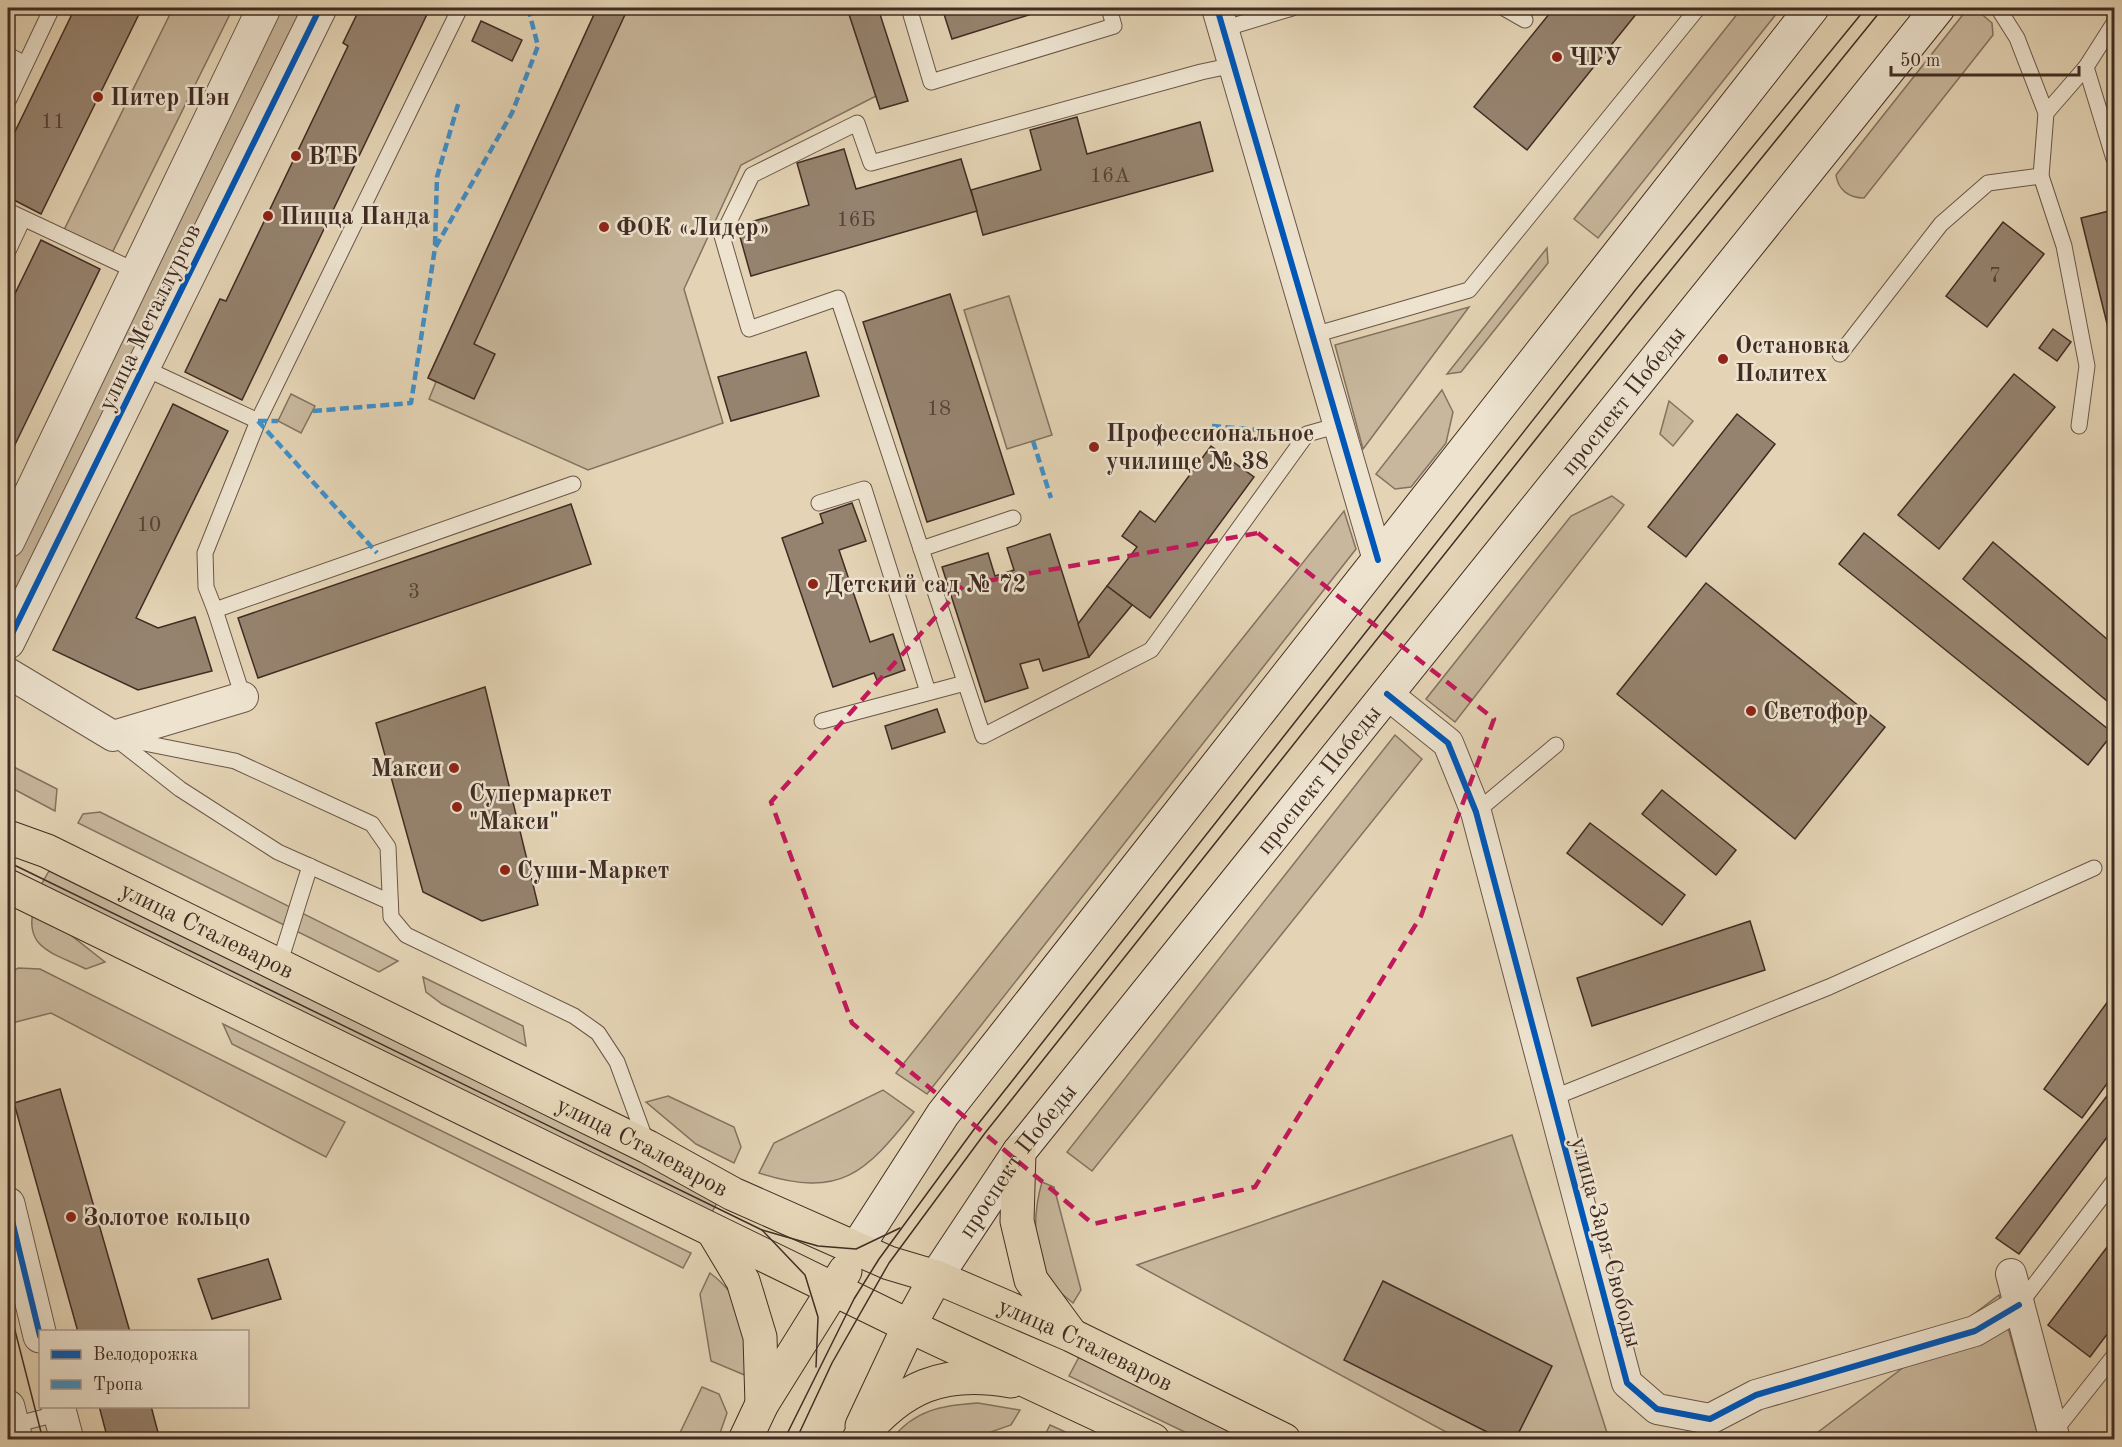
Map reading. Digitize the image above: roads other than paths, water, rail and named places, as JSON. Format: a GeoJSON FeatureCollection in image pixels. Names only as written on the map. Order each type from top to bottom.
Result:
{"type":"FeatureCollection","features":[{"type":"Feature","properties":{"kind":"main road","name":"улица Металлургов"},"geometry":{"type":"LineString","coordinates":[[8,541],[262,8]]}},
{"type":"Feature","properties":{"kind":"main road","name":"улица Металлургов"},"geometry":{"type":"LineString","coordinates":[[8,642],[320,8]]}},
{"type":"Feature","properties":{"kind":"main road"},"geometry":{"type":"LineString","coordinates":[[745,1440],[762,1404],[835,1290],[856,1249],[943,1114],[1812,8]]}},
{"type":"Feature","properties":{"kind":"main road","name":"проспект Победы"},"geometry":{"type":"LineString","coordinates":[[857,1440],[909,1326],[936,1277],[1019,1152],[1938,8]]}},
{"type":"Feature","properties":{"kind":"main road"},"geometry":{"type":"LineString","coordinates":[[8,817],[47,851]]}},
{"type":"Feature","properties":{"kind":"main road","name":"улица Сталеваров"},"geometry":{"type":"LineString","coordinates":[[8,837],[47,851],[279,965],[648,1147],[733,1194],[889,1263],[936,1277],[1071,1335],[1284,1440]]}},
{"type":"Feature","properties":{"kind":"main road","name":"улица Сталеваров"},"geometry":{"type":"LineString","coordinates":[[8,886],[713,1232],[1153,1440]]}},
{"type":"Feature","properties":{"kind":"main road"},"geometry":{"type":"LineString","coordinates":[[1019,1152],[1017,1221],[1031,1280],[1071,1335]]}},
{"type":"Feature","properties":{"kind":"main road"},"geometry":{"type":"LineString","coordinates":[[8,1204],[39,1332]]}},
{"type":"Feature","properties":{"kind":"main road"},"geometry":{"type":"LineString","coordinates":[[713,1232],[743,1281],[760,1336],[762,1404]]}},
{"type":"Feature","properties":{"kind":"main road"},"geometry":{"type":"LineString","coordinates":[[857,1440],[881,1412],[932,1381],[982,1376],[1044,1387]]}},
{"type":"Feature","properties":{"kind":"street"},"geometry":{"type":"LineString","coordinates":[[1220,18],[1378,560]]}},
{"type":"Feature","properties":{"kind":"street"},"geometry":{"type":"LineString","coordinates":[[8,673],[113,736],[243,698]]}},
{"type":"Feature","properties":{"kind":"street","name":"улица Заря Свободы"},"geometry":{"type":"LineString","coordinates":[[1387,694],[1448,743],[1476,812],[1627,1383],[1657,1409],[1710,1419],[1755,1395],[1975,1331],[2019,1305]]}},
{"type":"Feature","properties":{"kind":"street"},"geometry":{"type":"LineString","coordinates":[[2011,1274],[2054,1436]]}},
{"type":"Feature","properties":{"kind":"lane"},"geometry":{"type":"LineString","coordinates":[[8,100],[52,8]]}},
{"type":"Feature","properties":{"kind":"lane"},"geometry":{"type":"LineString","coordinates":[[243,698],[206,587],[205,553],[258,421],[460,8]]}},
{"type":"Feature","properties":{"kind":"lane"},"geometry":{"type":"LineString","coordinates":[[909,8],[931,82],[1114,26],[1109,8]]}},
{"type":"Feature","properties":{"kind":"lane"},"geometry":{"type":"LineString","coordinates":[[1220,18],[1292,8]]}},
{"type":"Feature","properties":{"kind":"lane"},"geometry":{"type":"LineString","coordinates":[[1504,8],[1525,20]]}},
{"type":"Feature","properties":{"kind":"lane"},"geometry":{"type":"LineString","coordinates":[[1314,335],[1469,290],[1698,8]]}},
{"type":"Feature","properties":{"kind":"lane"},"geometry":{"type":"LineString","coordinates":[[1998,8],[2017,38],[2046,113],[2041,176],[2064,246],[2086,366],[2079,426]]}},
{"type":"Feature","properties":{"kind":"lane"},"geometry":{"type":"LineString","coordinates":[[2046,113],[2086,67],[2109,37],[2115,23]]}},
{"type":"Feature","properties":{"kind":"lane"},"geometry":{"type":"LineString","coordinates":[[8,54],[25,64]]}},
{"type":"Feature","properties":{"kind":"lane"},"geometry":{"type":"LineString","coordinates":[[1234,65],[1201,72],[871,163],[857,123],[752,175],[722,236],[749,328],[838,298],[983,736],[1151,650],[1307,434],[1339,425]]}},
{"type":"Feature","properties":{"kind":"lane"},"geometry":{"type":"LineString","coordinates":[[2086,67],[2115,159]]}},
{"type":"Feature","properties":{"kind":"lane"},"geometry":{"type":"LineString","coordinates":[[1840,354],[1941,224],[1988,183],[2041,176]]}},
{"type":"Feature","properties":{"kind":"lane"},"geometry":{"type":"LineString","coordinates":[[8,211],[138,272]]}},
{"type":"Feature","properties":{"kind":"lane"},"geometry":{"type":"LineString","coordinates":[[8,251],[23,219]]}},
{"type":"Feature","properties":{"kind":"lane"},"geometry":{"type":"LineString","coordinates":[[144,368],[258,421]]}},
{"type":"Feature","properties":{"kind":"lane"},"geometry":{"type":"LineString","coordinates":[[215,610],[573,484]]}},
{"type":"Feature","properties":{"kind":"lane"},"geometry":{"type":"LineString","coordinates":[[819,503],[864,489],[928,692]]}},
{"type":"Feature","properties":{"kind":"lane"},"geometry":{"type":"LineString","coordinates":[[921,549],[1013,518]]}},
{"type":"Feature","properties":{"kind":"lane"},"geometry":{"type":"LineString","coordinates":[[822,721],[965,683]]}},
{"type":"Feature","properties":{"kind":"lane"},"geometry":{"type":"LineString","coordinates":[[113,736],[180,789],[278,852],[390,902]]}},
{"type":"Feature","properties":{"kind":"lane"},"geometry":{"type":"LineString","coordinates":[[113,736],[236,761],[372,824],[388,847],[391,917],[406,935],[574,1016],[598,1033],[617,1062],[648,1147]]}},
{"type":"Feature","properties":{"kind":"lane"},"geometry":{"type":"LineString","coordinates":[[1476,812],[1556,745]]}},
{"type":"Feature","properties":{"kind":"lane"},"geometry":{"type":"LineString","coordinates":[[279,965],[310,866]]}},
{"type":"Feature","properties":{"kind":"lane"},"geometry":{"type":"LineString","coordinates":[[1550,1098],[1829,987],[2094,868]]}},
{"type":"Feature","properties":{"kind":"lane"},"geometry":{"type":"LineString","coordinates":[[2019,1305],[2115,1181]]}},
{"type":"Feature","properties":{"kind":"lane"},"geometry":{"type":"LineString","coordinates":[[2054,1436],[2115,1356]]}},
{"type":"Feature","properties":{"kind":"lane"},"geometry":{"type":"LineString","coordinates":[[11,1425],[62,1420]]}},
{"type":"Feature","properties":{"kind":"tram line"},"geometry":{"type":"LineString","coordinates":[[784,1440],[854,1299],[879,1259],[975,1128],[1637,288],[1866,8]]}},
{"type":"Feature","properties":{"kind":"tram line"},"geometry":{"type":"LineString","coordinates":[[796,1440],[832,1363],[889,1263],[985,1133],[1628,323],[1883,8]]}},
{"type":"Feature","properties":{"kind":"tram line"},"geometry":{"type":"LineString","coordinates":[[8,862],[762,1230],[818,1246],[856,1249],[900,1228]]}},
{"type":"Feature","properties":{"kind":"tram line"},"geometry":{"type":"LineString","coordinates":[[762,1230],[805,1275],[818,1317],[816,1367]]}},
{"type":"Feature","properties":{"kind":"tram line"},"geometry":{"type":"LineString","coordinates":[[8,1303],[43,1440]]}},
{"type":"Feature","properties":{"kind":"place","name":"ЧГУ"},"geometry":{"type":"Point","coordinates":[1557,57]}},
{"type":"Feature","properties":{"kind":"place","name":"Питер Пэн"},"geometry":{"type":"Point","coordinates":[98,97]}},
{"type":"Feature","properties":{"kind":"place","name":"ВТБ"},"geometry":{"type":"Point","coordinates":[296,156]}},
{"type":"Feature","properties":{"kind":"place","name":"Пицца Панда"},"geometry":{"type":"Point","coordinates":[268,216]}},
{"type":"Feature","properties":{"kind":"place","name":"ФОК «Лидер»"},"geometry":{"type":"Point","coordinates":[604,227]}},
{"type":"Feature","properties":{"kind":"place","name":"Остановка Политех"},"geometry":{"type":"Point","coordinates":[1723,359]}},
{"type":"Feature","properties":{"kind":"place","name":"Профессиональное училище № 38"},"geometry":{"type":"Point","coordinates":[1094,447]}},
{"type":"Feature","properties":{"kind":"place","name":"Детский сад № 72"},"geometry":{"type":"Point","coordinates":[813,584]}},
{"type":"Feature","properties":{"kind":"place","name":"Светофор"},"geometry":{"type":"Point","coordinates":[1751,711]}},
{"type":"Feature","properties":{"kind":"place","name":"Макси"},"geometry":{"type":"Point","coordinates":[454,768]}},
{"type":"Feature","properties":{"kind":"place","name":"Супермаркет \"Макси\""},"geometry":{"type":"Point","coordinates":[457,807]}},
{"type":"Feature","properties":{"kind":"place","name":"Суши-Маркет"},"geometry":{"type":"Point","coordinates":[505,870]}},
{"type":"Feature","properties":{"kind":"place","name":"Золотое кольцо"},"geometry":{"type":"Point","coordinates":[71,1217]}}]}
